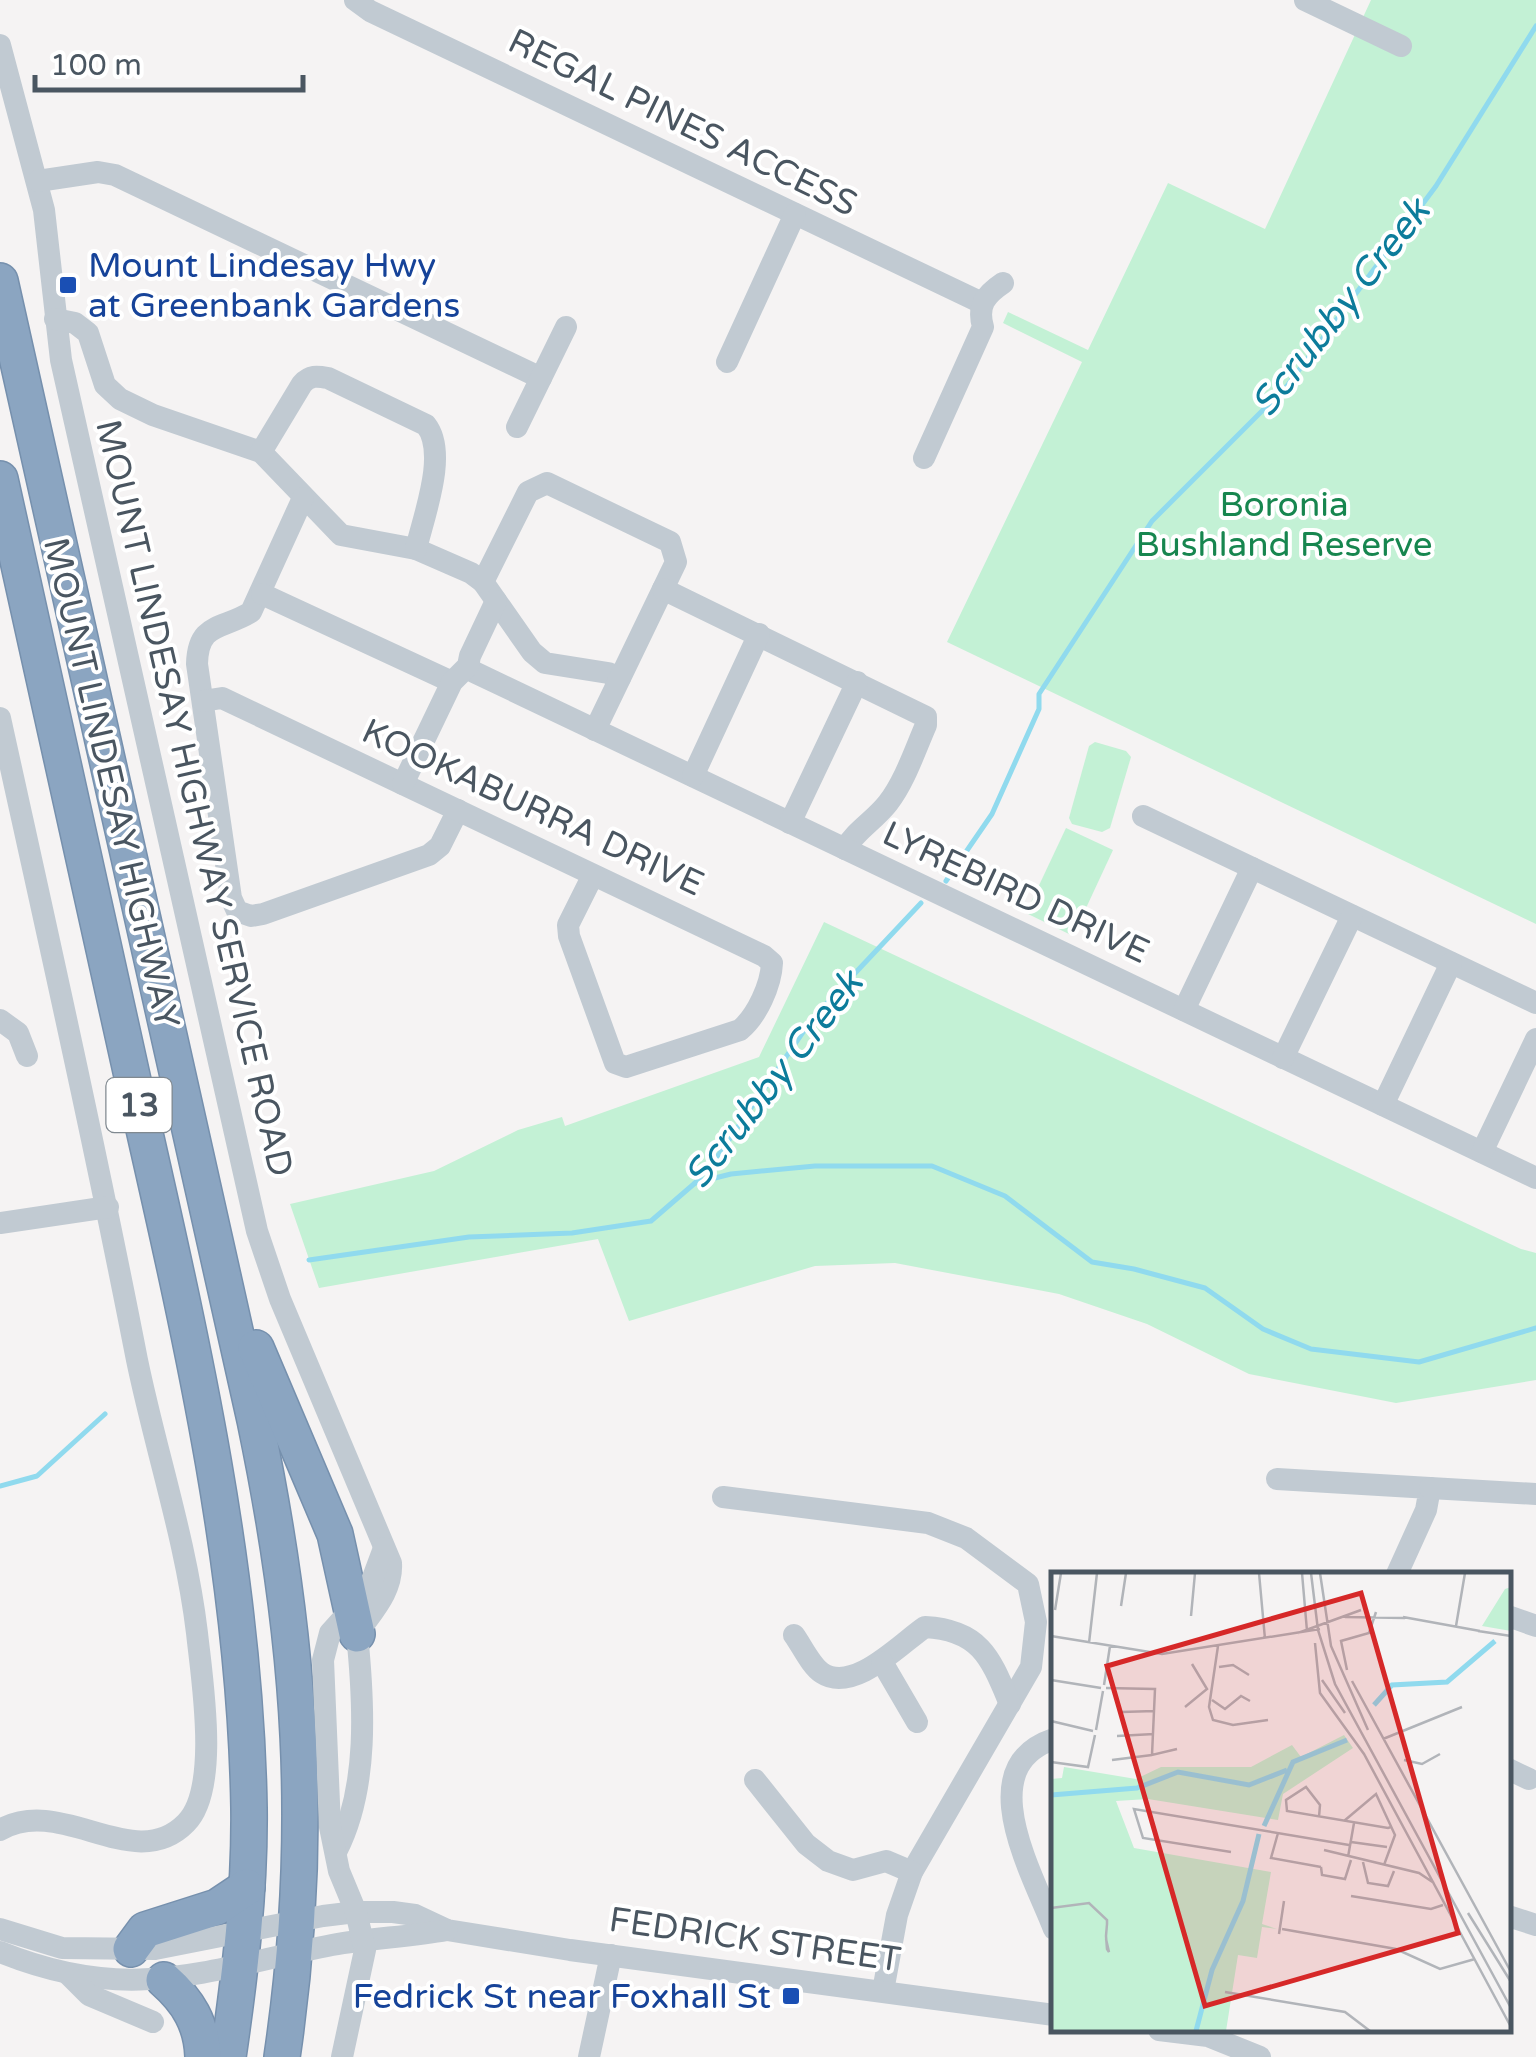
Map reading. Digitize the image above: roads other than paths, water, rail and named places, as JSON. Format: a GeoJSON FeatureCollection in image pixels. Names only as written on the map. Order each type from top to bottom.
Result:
{"type":"FeatureCollection","features":[{"type":"Feature","properties":{"kind":"highway","name":"MOUNT LINDESAY HIGHWAY"},"geometry":{"type":"LineString","coordinates":[[0,281],[268,1483],[293,1644],[302,1786],[295,1938],[282,2057]]}},
{"type":"Feature","properties":{"kind":"highway","name":"MOUNT LINDESAY HIGHWAY"},"geometry":{"type":"LineString","coordinates":[[0,479],[151,1155],[216,1473],[237,1627],[246,1736],[247,1888],[228,2057]]}},
{"type":"Feature","properties":{"kind":"highway"},"geometry":{"type":"LineString","coordinates":[[233,1324],[257,1349],[314,1482],[339,1547],[355,1621]]}},
{"type":"Feature","properties":{"kind":"highway"},"geometry":{"type":"LineString","coordinates":[[203,2057],[200,2032],[188,2004],[142,1970],[145,1930],[217,1907],[247,1888]]}},
{"type":"Feature","properties":{"kind":"street","name":"REGAL PINES ACCESS"},"geometry":{"type":"LineString","coordinates":[[355,0],[370,11],[982,303]]}},
{"type":"Feature","properties":{"kind":"street"},"geometry":{"type":"LineString","coordinates":[[1305,0],[1401,46]]}},
{"type":"Feature","properties":{"kind":"street","name":"MOUNT LINDESAY HIGHWAY SERVICE ROAD"},"geometry":{"type":"LineString","coordinates":[[0,45],[38,182],[55,320],[90,492],[257,1231],[280,1300],[384,1548],[355,1621],[334,1627],[326,1641],[330,1827],[339,1870],[364,1939],[363,1968],[342,2057]]}},
{"type":"Feature","properties":{"kind":"street"},"geometry":{"type":"LineString","coordinates":[[38,182],[98,172],[115,176],[541,378]]}},
{"type":"Feature","properties":{"kind":"street"},"geometry":{"type":"LineString","coordinates":[[727,362],[795,214]]}},
{"type":"Feature","properties":{"kind":"street"},"geometry":{"type":"LineString","coordinates":[[924,458],[983,327],[979,313],[982,303],[1003,283]]}},
{"type":"Feature","properties":{"kind":"street"},"geometry":{"type":"LineString","coordinates":[[55,320],[75,324],[88,333],[105,385],[120,399],[153,415],[261,452],[342,535],[416,548],[455,564],[489,592],[532,652],[545,663],[620,678]]}},
{"type":"Feature","properties":{"kind":"street"},"geometry":{"type":"LineString","coordinates":[[517,427],[566,327]]}},
{"type":"Feature","properties":{"kind":"street"},"geometry":{"type":"LineString","coordinates":[[261,452],[302,384],[317,376],[426,425],[438,453],[416,548]]}},
{"type":"Feature","properties":{"kind":"street"},"geometry":{"type":"LineString","coordinates":[[403,784],[470,656],[489,592],[528,492],[547,483],[670,542],[676,562],[595,730]]}},
{"type":"Feature","properties":{"kind":"street"},"geometry":{"type":"LineString","coordinates":[[303,498],[251,612],[204,634],[197,647],[232,898],[237,910],[250,916],[262,914],[428,855],[440,846],[458,810]]}},
{"type":"Feature","properties":{"kind":"street"},"geometry":{"type":"LineString","coordinates":[[664,589],[926,717],[894,795],[870,822],[854,832],[845,849]]}},
{"type":"Feature","properties":{"kind":"street","name":"LYREBIRD DRIVE"},"geometry":{"type":"LineString","coordinates":[[262,594],[460,674],[474,672],[1536,1178]]}},
{"type":"Feature","properties":{"kind":"street"},"geometry":{"type":"LineString","coordinates":[[693,776],[759,634]]}},
{"type":"Feature","properties":{"kind":"street"},"geometry":{"type":"LineString","coordinates":[[790,823],[857,682]]}},
{"type":"Feature","properties":{"kind":"street","name":"KOOKABURRA DRIVE"},"geometry":{"type":"LineString","coordinates":[[203,700],[222,698],[764,956],[772,963],[772,976],[749,1022],[740,1030],[626,1067],[616,1063],[569,936],[568,926],[593,875]]}},
{"type":"Feature","properties":{"kind":"street"},"geometry":{"type":"LineString","coordinates":[[0,718],[108,1207],[138,1364],[184,1554],[198,1648],[206,1761],[204,1793],[199,1805],[185,1824],[162,1839],[124,1840],[44,1819],[19,1820],[0,1830]]}},
{"type":"Feature","properties":{"kind":"street"},"geometry":{"type":"LineString","coordinates":[[1143,816],[1536,1003]]}},
{"type":"Feature","properties":{"kind":"street"},"geometry":{"type":"LineString","coordinates":[[1184,1010],[1252,868]]}},
{"type":"Feature","properties":{"kind":"street"},"geometry":{"type":"LineString","coordinates":[[1284,1058],[1352,916]]}},
{"type":"Feature","properties":{"kind":"street"},"geometry":{"type":"LineString","coordinates":[[1383,1105],[1451,963]]}},
{"type":"Feature","properties":{"kind":"street"},"geometry":{"type":"LineString","coordinates":[[0,1020],[18,1033],[27,1056]]}},
{"type":"Feature","properties":{"kind":"street"},"geometry":{"type":"LineString","coordinates":[[1482,1152],[1536,1039]]}},
{"type":"Feature","properties":{"kind":"street"},"geometry":{"type":"LineString","coordinates":[[0,1222],[108,1207]]}},
{"type":"Feature","properties":{"kind":"street"},"geometry":{"type":"LineString","coordinates":[[1277,1479],[1536,1494]]}},
{"type":"Feature","properties":{"kind":"street"},"geometry":{"type":"LineString","coordinates":[[1399,1572],[1426,1510],[1430,1488]]}},
{"type":"Feature","properties":{"kind":"street"},"geometry":{"type":"LineString","coordinates":[[723,1497],[928,1523],[966,1538],[1028,1584],[1036,1622],[1032,1667],[912,1872],[897,1914],[883,1992]]}},
{"type":"Feature","properties":{"kind":"street"},"geometry":{"type":"LineString","coordinates":[[1511,1617],[1536,1626]]}},
{"type":"Feature","properties":{"kind":"street"},"geometry":{"type":"LineString","coordinates":[[337,1850],[351,1815],[362,1718],[355,1621]]}},
{"type":"Feature","properties":{"kind":"street"},"geometry":{"type":"LineString","coordinates":[[794,1635],[821,1672],[835,1678],[860,1673],[882,1662],[924,1628],[946,1628],[968,1639],[990,1658],[1010,1704]]}},
{"type":"Feature","properties":{"kind":"street"},"geometry":{"type":"LineString","coordinates":[[882,1662],[918,1722]]}},
{"type":"Feature","properties":{"kind":"street"},"geometry":{"type":"LineString","coordinates":[[326,1714],[362,1718]]}},
{"type":"Feature","properties":{"kind":"street"},"geometry":{"type":"LineString","coordinates":[[1051,1740],[1028,1750],[1015,1769],[1009,1810],[1051,1921]]}},
{"type":"Feature","properties":{"kind":"street"},"geometry":{"type":"LineString","coordinates":[[983,1753],[1015,1769]]}},
{"type":"Feature","properties":{"kind":"street"},"geometry":{"type":"LineString","coordinates":[[755,1780],[806,1844],[828,1861],[852,1870],[886,1862],[912,1872]]}},
{"type":"Feature","properties":{"kind":"street","name":"FEDRICK STREET"},"geometry":{"type":"LineString","coordinates":[[295,1938],[356,1912],[415,1914],[447,1930],[1051,2015]]}},
{"type":"Feature","properties":{"kind":"street"},"geometry":{"type":"LineString","coordinates":[[1511,1917],[1536,1925]]}},
{"type":"Feature","properties":{"kind":"street"},"geometry":{"type":"LineString","coordinates":[[0,1929],[142,1970]]}},
{"type":"Feature","properties":{"kind":"street","name":"FEDRICK STREET"},"geometry":{"type":"LineString","coordinates":[[295,1938],[364,1939],[447,1930]]}},
{"type":"Feature","properties":{"kind":"street"},"geometry":{"type":"LineString","coordinates":[[0,1952],[99,1980],[295,1938]]}},
{"type":"Feature","properties":{"kind":"street"},"geometry":{"type":"LineString","coordinates":[[127,2011],[142,1970],[171,1947],[242,1949],[295,1938]]}},
{"type":"Feature","properties":{"kind":"street"},"geometry":{"type":"LineString","coordinates":[[588,2057],[611,1955]]}},
{"type":"Feature","properties":{"kind":"street"},"geometry":{"type":"LineString","coordinates":[[68,1974],[89,1995],[153,2022]]}},
{"type":"Feature","properties":{"kind":"street"},"geometry":{"type":"LineString","coordinates":[[1175,2032],[1208,2036],[1260,2057]]}},
{"type":"Feature","properties":{"kind":"waterway","name":"Scrubby Creek"},"geometry":{"type":"LineString","coordinates":[[946,881],[992,814],[1039,709],[1039,694],[1152,521],[1287,386],[1436,186],[1536,26]]}},
{"type":"Feature","properties":{"kind":"waterway","name":"Scrubby Creek"},"geometry":{"type":"LineString","coordinates":[[309,1260],[469,1237],[572,1233],[651,1221],[695,1183],[812,1019],[921,903]]}},
{"type":"Feature","properties":{"kind":"waterway"},"geometry":{"type":"LineString","coordinates":[[695,1183],[731,1174],[815,1166],[932,1166],[1005,1196],[1092,1262],[1205,1288],[1263,1329],[1311,1349],[1419,1362],[1536,1328]]}},
{"type":"Feature","properties":{"kind":"waterway","name":"Scrubby Creek"},"geometry":{"type":"LineString","coordinates":[[0,1486],[37,1476],[105,1414]]}},
{"type":"Feature","properties":{"kind":"place","name":"Mount Lindesay Hwy at Greenbank Gardens"},"geometry":{"type":"Point","coordinates":[68,285]}},
{"type":"Feature","properties":{"kind":"place","name":"Fedrick St near Foxhall St"},"geometry":{"type":"Point","coordinates":[791,1996]}},
{"type":"Feature","properties":{"kind":"park label","name":"Boronia Bushland Reserve"},"geometry":{"type":"Point","coordinates":[1284,524]}}]}
